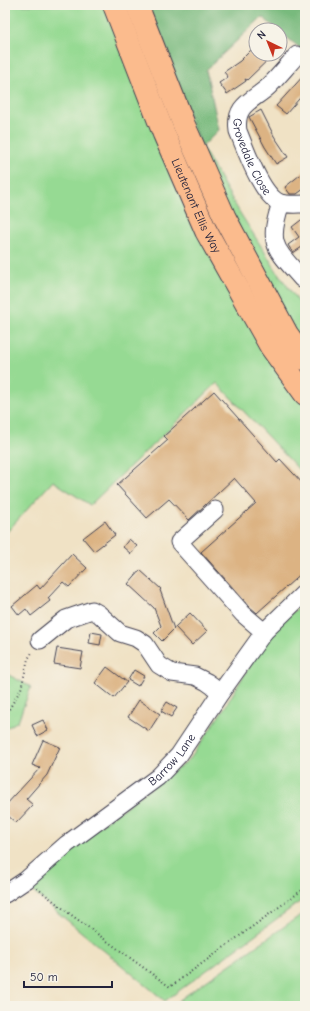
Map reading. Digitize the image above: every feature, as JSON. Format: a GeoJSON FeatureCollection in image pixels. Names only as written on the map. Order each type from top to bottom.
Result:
{"type":"FeatureCollection","features":[{"type":"Feature","properties":{"kind":"main road","name":"Lieutenant Ellis Way"},"geometry":{"type":"LineString","coordinates":[[114,5],[164,134],[206,231],[271,347],[305,394]]}},
{"type":"Feature","properties":{"kind":"main road","name":"Lieutenant Ellis Way"},"geometry":{"type":"LineString","coordinates":[[137,5],[184,125],[225,218],[287,334],[305,359]]}},
{"type":"Feature","properties":{"kind":"street","name":"Grovedale Close"},"geometry":{"type":"LineString","coordinates":[[297,55],[270,85],[244,105],[238,116],[237,123],[238,132],[260,182],[270,196],[282,203],[305,204]]}},
{"type":"Feature","properties":{"kind":"street"},"geometry":{"type":"LineString","coordinates":[[282,203],[275,223],[275,243],[282,256],[302,279]]}},
{"type":"Feature","properties":{"kind":"street"},"geometry":{"type":"LineString","coordinates":[[215,510],[179,542],[243,614],[264,632]]}},
{"type":"Feature","properties":{"kind":"street","name":"Barrow Lane"},"geometry":{"type":"LineString","coordinates":[[5,894],[26,880],[68,844],[158,777],[179,755],[221,692],[264,632],[305,592]]}},
{"type":"Feature","properties":{"kind":"street"},"geometry":{"type":"LineString","coordinates":[[40,640],[66,619],[92,610],[99,614],[120,633],[136,638],[145,644],[159,665],[172,673],[196,676],[221,692]]}},
{"type":"Feature","properties":{"kind":"path"},"geometry":{"type":"LineString","coordinates":[[5,716],[22,689],[28,660],[40,640]]}},
{"type":"Feature","properties":{"kind":"path"},"geometry":{"type":"LineString","coordinates":[[26,880],[170,987],[305,888]]}},
{"type":"Feature","properties":{"kind":"green space"},"geometry":{"type":"Polygon","coordinates":[[[5,5],[146,5],[202,147],[240,213],[278,273],[305,311],[305,476],[217,383],[90,505],[53,481],[5,534],[5,5]]]}},
{"type":"Feature","properties":{"kind":"green space"},"geometry":{"type":"Polygon","coordinates":[[[146,5],[305,5],[305,52],[288,38],[288,22],[268,22],[262,17],[257,22],[248,22],[248,30],[206,70],[219,130],[202,147],[146,5]]]}},
{"type":"Feature","properties":{"kind":"green space"},"geometry":{"type":"Polygon","coordinates":[[[305,602],[305,898],[165,1001],[22,883],[190,759],[225,707],[271,630],[305,602]]]}},
{"type":"Feature","properties":{"kind":"green space"},"geometry":{"type":"Polygon","coordinates":[[[5,673],[31,687],[18,721],[5,729],[5,673]]]}},
{"type":"Feature","properties":{"kind":"green space"},"geometry":{"type":"Polygon","coordinates":[[[305,912],[305,1006],[172,1006],[185,996],[305,912]]]}},
{"type":"Feature","properties":{"kind":"building"},"geometry":{"type":"Polygon","coordinates":[[[248,53],[248,62],[266,62],[247,80],[245,79],[246,81],[227,94],[219,83],[228,77],[224,72],[240,61],[248,53]]]}},
{"type":"Feature","properties":{"kind":"building"},"geometry":{"type":"Polygon","coordinates":[[[305,74],[305,92],[286,114],[276,106],[305,74]]]}},
{"type":"Feature","properties":{"kind":"building"},"geometry":{"type":"Polygon","coordinates":[[[261,110],[274,136],[288,157],[276,164],[249,117],[261,110]]]}},
{"type":"Feature","properties":{"kind":"building"},"geometry":{"type":"Polygon","coordinates":[[[305,171],[305,188],[297,194],[290,194],[285,187],[305,171]]]}},
{"type":"Feature","properties":{"kind":"building"},"geometry":{"type":"Polygon","coordinates":[[[305,217],[305,245],[293,253],[288,245],[299,237],[292,227],[305,217]]]}},
{"type":"Feature","properties":{"kind":"building"},"geometry":{"type":"Polygon","coordinates":[[[214,391],[277,462],[280,459],[305,486],[305,570],[257,613],[201,552],[256,503],[234,478],[189,520],[169,499],[147,518],[117,485],[168,440],[164,436],[214,391]]]}},
{"type":"Feature","properties":{"kind":"building"},"geometry":{"type":"Polygon","coordinates":[[[105,521],[115,535],[94,551],[83,538],[105,521]]]}},
{"type":"Feature","properties":{"kind":"building"},"geometry":{"type":"Polygon","coordinates":[[[129,539],[137,546],[131,554],[123,547],[129,539]]]}},
{"type":"Feature","properties":{"kind":"building"},"geometry":{"type":"Polygon","coordinates":[[[72,554],[87,568],[69,587],[63,582],[48,598],[50,601],[31,616],[26,609],[19,615],[12,606],[37,585],[40,589],[72,554]]]}},
{"type":"Feature","properties":{"kind":"building"},"geometry":{"type":"Polygon","coordinates":[[[140,570],[161,589],[160,590],[174,629],[162,641],[154,633],[161,626],[154,608],[128,584],[140,570]]]}},
{"type":"Feature","properties":{"kind":"building"},"geometry":{"type":"Polygon","coordinates":[[[190,613],[207,631],[192,645],[175,627],[190,613]]]}},
{"type":"Feature","properties":{"kind":"building"},"geometry":{"type":"Polygon","coordinates":[[[91,632],[102,634],[100,645],[89,643],[91,632]]]}},
{"type":"Feature","properties":{"kind":"building"},"geometry":{"type":"Polygon","coordinates":[[[57,648],[83,652],[80,668],[54,664],[57,648]]]}},
{"type":"Feature","properties":{"kind":"building"},"geometry":{"type":"Polygon","coordinates":[[[107,667],[127,682],[114,698],[95,683],[107,667]]]}},
{"type":"Feature","properties":{"kind":"building"},"geometry":{"type":"Polygon","coordinates":[[[134,670],[144,676],[138,686],[128,680],[134,670]]]}},
{"type":"Feature","properties":{"kind":"building"},"geometry":{"type":"Polygon","coordinates":[[[139,700],[160,714],[149,731],[128,717],[139,700]]]}},
{"type":"Feature","properties":{"kind":"building"},"geometry":{"type":"Polygon","coordinates":[[[167,702],[177,708],[171,717],[161,711],[167,702]]]}},
{"type":"Feature","properties":{"kind":"building"},"geometry":{"type":"Polygon","coordinates":[[[43,720],[48,730],[37,736],[32,725],[43,720]]]}},
{"type":"Feature","properties":{"kind":"building"},"geometry":{"type":"Polygon","coordinates":[[[43,740],[60,747],[47,775],[26,799],[33,805],[16,823],[5,813],[5,806],[40,768],[32,765],[43,740]]]}}]}
